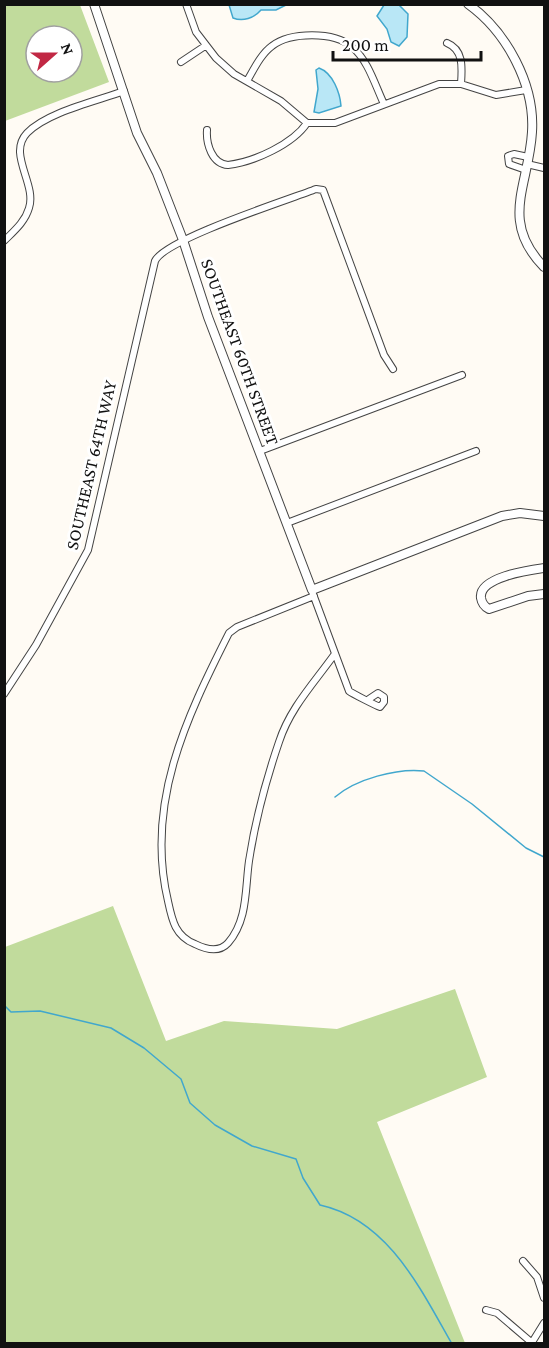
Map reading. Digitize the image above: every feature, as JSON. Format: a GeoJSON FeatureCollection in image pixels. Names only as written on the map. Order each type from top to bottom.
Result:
{"type":"FeatureCollection","features":[{"type":"Feature","properties":{"kind":"street","name":"SOUTHEAST 60TH STREET"},"geometry":{"type":"LineString","coordinates":[[94,4],[137,133],[157,173],[183,240],[208,317],[287,523],[334,655],[349,691],[369,699]]}},
{"type":"Feature","properties":{"kind":"street"},"geometry":{"type":"LineString","coordinates":[[186,4],[205,46],[228,69],[280,101],[307,123],[328,125],[431,86],[461,84],[496,95],[526,90]]}},
{"type":"Feature","properties":{"kind":"street"},"geometry":{"type":"LineString","coordinates":[[468,4],[501,37],[514,59],[526,90],[532,120],[527,164],[518,206],[520,225],[528,248],[544,267]]}},
{"type":"Feature","properties":{"kind":"street"},"geometry":{"type":"LineString","coordinates":[[247,81],[262,57],[275,44],[324,35],[341,39],[353,48],[365,64],[384,104]]}},
{"type":"Feature","properties":{"kind":"street"},"geometry":{"type":"LineString","coordinates":[[447,43],[453,45],[459,54],[461,84]]}},
{"type":"Feature","properties":{"kind":"street"},"geometry":{"type":"LineString","coordinates":[[182,62],[205,46]]}},
{"type":"Feature","properties":{"kind":"street"},"geometry":{"type":"LineString","coordinates":[[4,241],[21,224],[30,204],[29,185],[20,155],[26,135],[43,121],[124,91]]}},
{"type":"Feature","properties":{"kind":"street"},"geometry":{"type":"LineString","coordinates":[[207,130],[208,141],[215,159],[218,163],[228,165],[293,141],[307,123]]}},
{"type":"Feature","properties":{"kind":"street"},"geometry":{"type":"LineString","coordinates":[[527,164],[544,168]]}},
{"type":"Feature","properties":{"kind":"street","name":"SOUTHEAST 64TH WAY"},"geometry":{"type":"LineString","coordinates":[[4,694],[83,562],[155,261],[162,251],[183,240],[316,189],[323,190],[329,199],[381,345],[393,369]]}},
{"type":"Feature","properties":{"kind":"street"},"geometry":{"type":"LineString","coordinates":[[260,451],[462,375]]}},
{"type":"Feature","properties":{"kind":"street"},"geometry":{"type":"LineString","coordinates":[[287,523],[476,451]]}},
{"type":"Feature","properties":{"kind":"street"},"geometry":{"type":"LineString","coordinates":[[334,655],[301,698],[278,743],[249,861],[242,917],[232,937],[224,947],[210,949],[187,941],[178,934],[166,893],[161,826],[166,785],[178,749],[229,633],[237,627],[313,593],[502,516],[530,513],[544,516]]}},
{"type":"Feature","properties":{"kind":"street"},"geometry":{"type":"LineString","coordinates":[[544,568],[521,571],[494,581],[484,588],[481,599],[486,608],[494,609],[528,596],[544,594]]}},
{"type":"Feature","properties":{"kind":"street"},"geometry":{"type":"LineString","coordinates":[[523,1261],[530,1265],[537,1277],[544,1298]]}},
{"type":"Feature","properties":{"kind":"street"},"geometry":{"type":"LineString","coordinates":[[486,1310],[497,1313],[531,1343],[544,1323]]}},
{"type":"Feature","properties":{"kind":"green space"},"geometry":{"type":"Polygon","coordinates":[[[5,4],[80,5],[109,82],[5,121],[5,4]]]}},
{"type":"Feature","properties":{"kind":"green space"},"geometry":{"type":"Polygon","coordinates":[[[113,906],[166,1041],[224,1021],[337,1029],[455,989],[487,1077],[377,1122],[465,1343],[5,1343],[5,947],[113,906]]]}},
{"type":"Feature","properties":{"kind":"water"},"geometry":{"type":"Polygon","coordinates":[[[229,4],[286,5],[276,10],[261,10],[252,17],[241,20],[233,18],[229,4]]]}},
{"type":"Feature","properties":{"kind":"water"},"geometry":{"type":"Polygon","coordinates":[[[384,5],[399,5],[408,14],[407,37],[399,46],[391,42],[387,29],[377,16],[384,5]]]}},
{"type":"Feature","properties":{"kind":"water"},"geometry":{"type":"Polygon","coordinates":[[[319,68],[328,74],[335,84],[341,106],[319,113],[314,112],[318,89],[316,70],[319,68]]]}},
{"type":"Feature","properties":{"kind":"waterway"},"geometry":{"type":"LineString","coordinates":[[335,797],[354,785],[377,776],[402,771],[424,771],[472,804],[526,848],[544,857]]}},
{"type":"Feature","properties":{"kind":"waterway"},"geometry":{"type":"LineString","coordinates":[[4,1005],[11,1012],[40,1011],[111,1028],[144,1048],[181,1079],[190,1103],[215,1125],[252,1146],[296,1159],[303,1178],[320,1205],[344,1213],[365,1225],[400,1259],[452,1344]]}}]}
